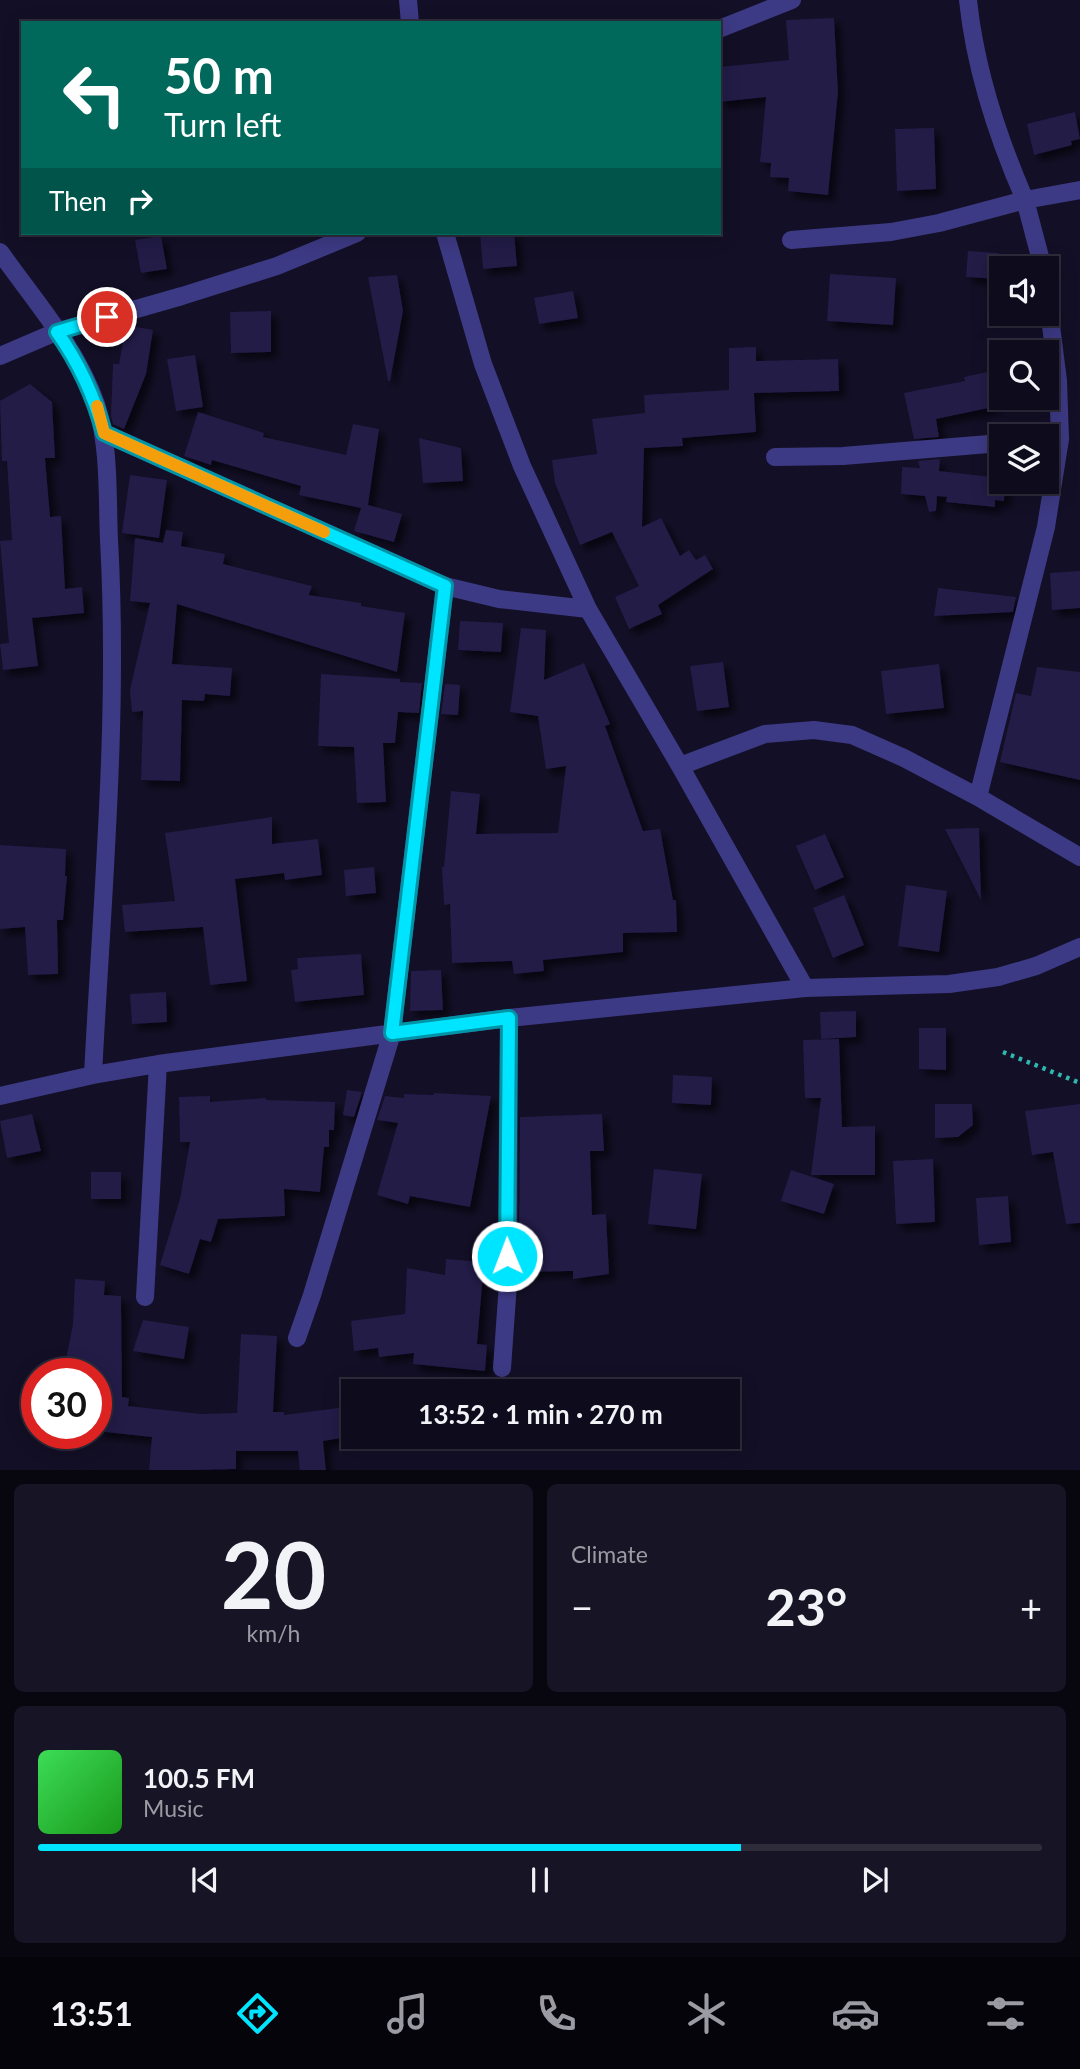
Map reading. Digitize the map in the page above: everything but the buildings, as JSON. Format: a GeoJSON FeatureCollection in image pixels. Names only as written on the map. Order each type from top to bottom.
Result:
{"type":"FeatureCollection","features":[{"type":"Feature","properties":{"kind":"street"},"geometry":{"type":"LineString","coordinates":[[408,0],[410,21]]}},
{"type":"Feature","properties":{"kind":"street"},"geometry":{"type":"LineString","coordinates":[[721,28],[792,0]]}},
{"type":"Feature","properties":{"kind":"street"},"geometry":{"type":"LineString","coordinates":[[968,0],[984,82],[1008,160],[1026,200],[1040,256]]}},
{"type":"Feature","properties":{"kind":"street"},"geometry":{"type":"LineString","coordinates":[[790,240],[891,232],[1080,190]]}},
{"type":"Feature","properties":{"kind":"street"},"geometry":{"type":"LineString","coordinates":[[0,356],[57,332],[277,266],[352,235]]}},
{"type":"Feature","properties":{"kind":"street"},"geometry":{"type":"LineString","coordinates":[[446,235],[483,364],[522,466],[588,609],[805,988]]}},
{"type":"Feature","properties":{"kind":"street"},"geometry":{"type":"LineString","coordinates":[[0,252],[74,357],[87,383],[104,433],[112,594],[112,700],[93,1075]]}},
{"type":"Feature","properties":{"kind":"street"},"geometry":{"type":"LineString","coordinates":[[1051,326],[1058,381],[1054,424]]}},
{"type":"Feature","properties":{"kind":"street"},"geometry":{"type":"LineString","coordinates":[[104,433],[445,586],[499,599],[588,609]]}},
{"type":"Feature","properties":{"kind":"street"},"geometry":{"type":"LineString","coordinates":[[775,457],[855,456],[989,444]]}},
{"type":"Feature","properties":{"kind":"street"},"geometry":{"type":"LineString","coordinates":[[978,797],[1046,527],[1049,494]]}},
{"type":"Feature","properties":{"kind":"street"},"geometry":{"type":"LineString","coordinates":[[297,1338],[392,1033],[445,586]]}},
{"type":"Feature","properties":{"kind":"street"},"geometry":{"type":"LineString","coordinates":[[680,766],[765,734],[814,730],[852,734],[978,797],[1080,857]]}},
{"type":"Feature","properties":{"kind":"street"},"geometry":{"type":"LineString","coordinates":[[0,1096],[93,1075],[158,1064],[509,1018],[805,988],[949,984],[998,977],[1036,966],[1080,947]]}},
{"type":"Feature","properties":{"kind":"street"},"geometry":{"type":"LineString","coordinates":[[502,1368],[508,1283],[509,1018]]}},
{"type":"Feature","properties":{"kind":"street"},"geometry":{"type":"LineString","coordinates":[[145,1297],[158,1064]]}},
{"type":"Feature","properties":{"kind":"path"},"geometry":{"type":"LineString","coordinates":[[1003,1052],[1080,1083]]}},
{"type":"Feature","properties":{"kind":"slow traffic"},"geometry":{"type":"LineString","coordinates":[[97,406],[104,433],[324,532]]}},
{"type":"Feature","properties":{"kind":"route"},"geometry":{"type":"LineString","coordinates":[[107,317],[57,332],[87,383],[104,433],[445,586],[392,1033],[509,1018],[507,1256]]}}]}
